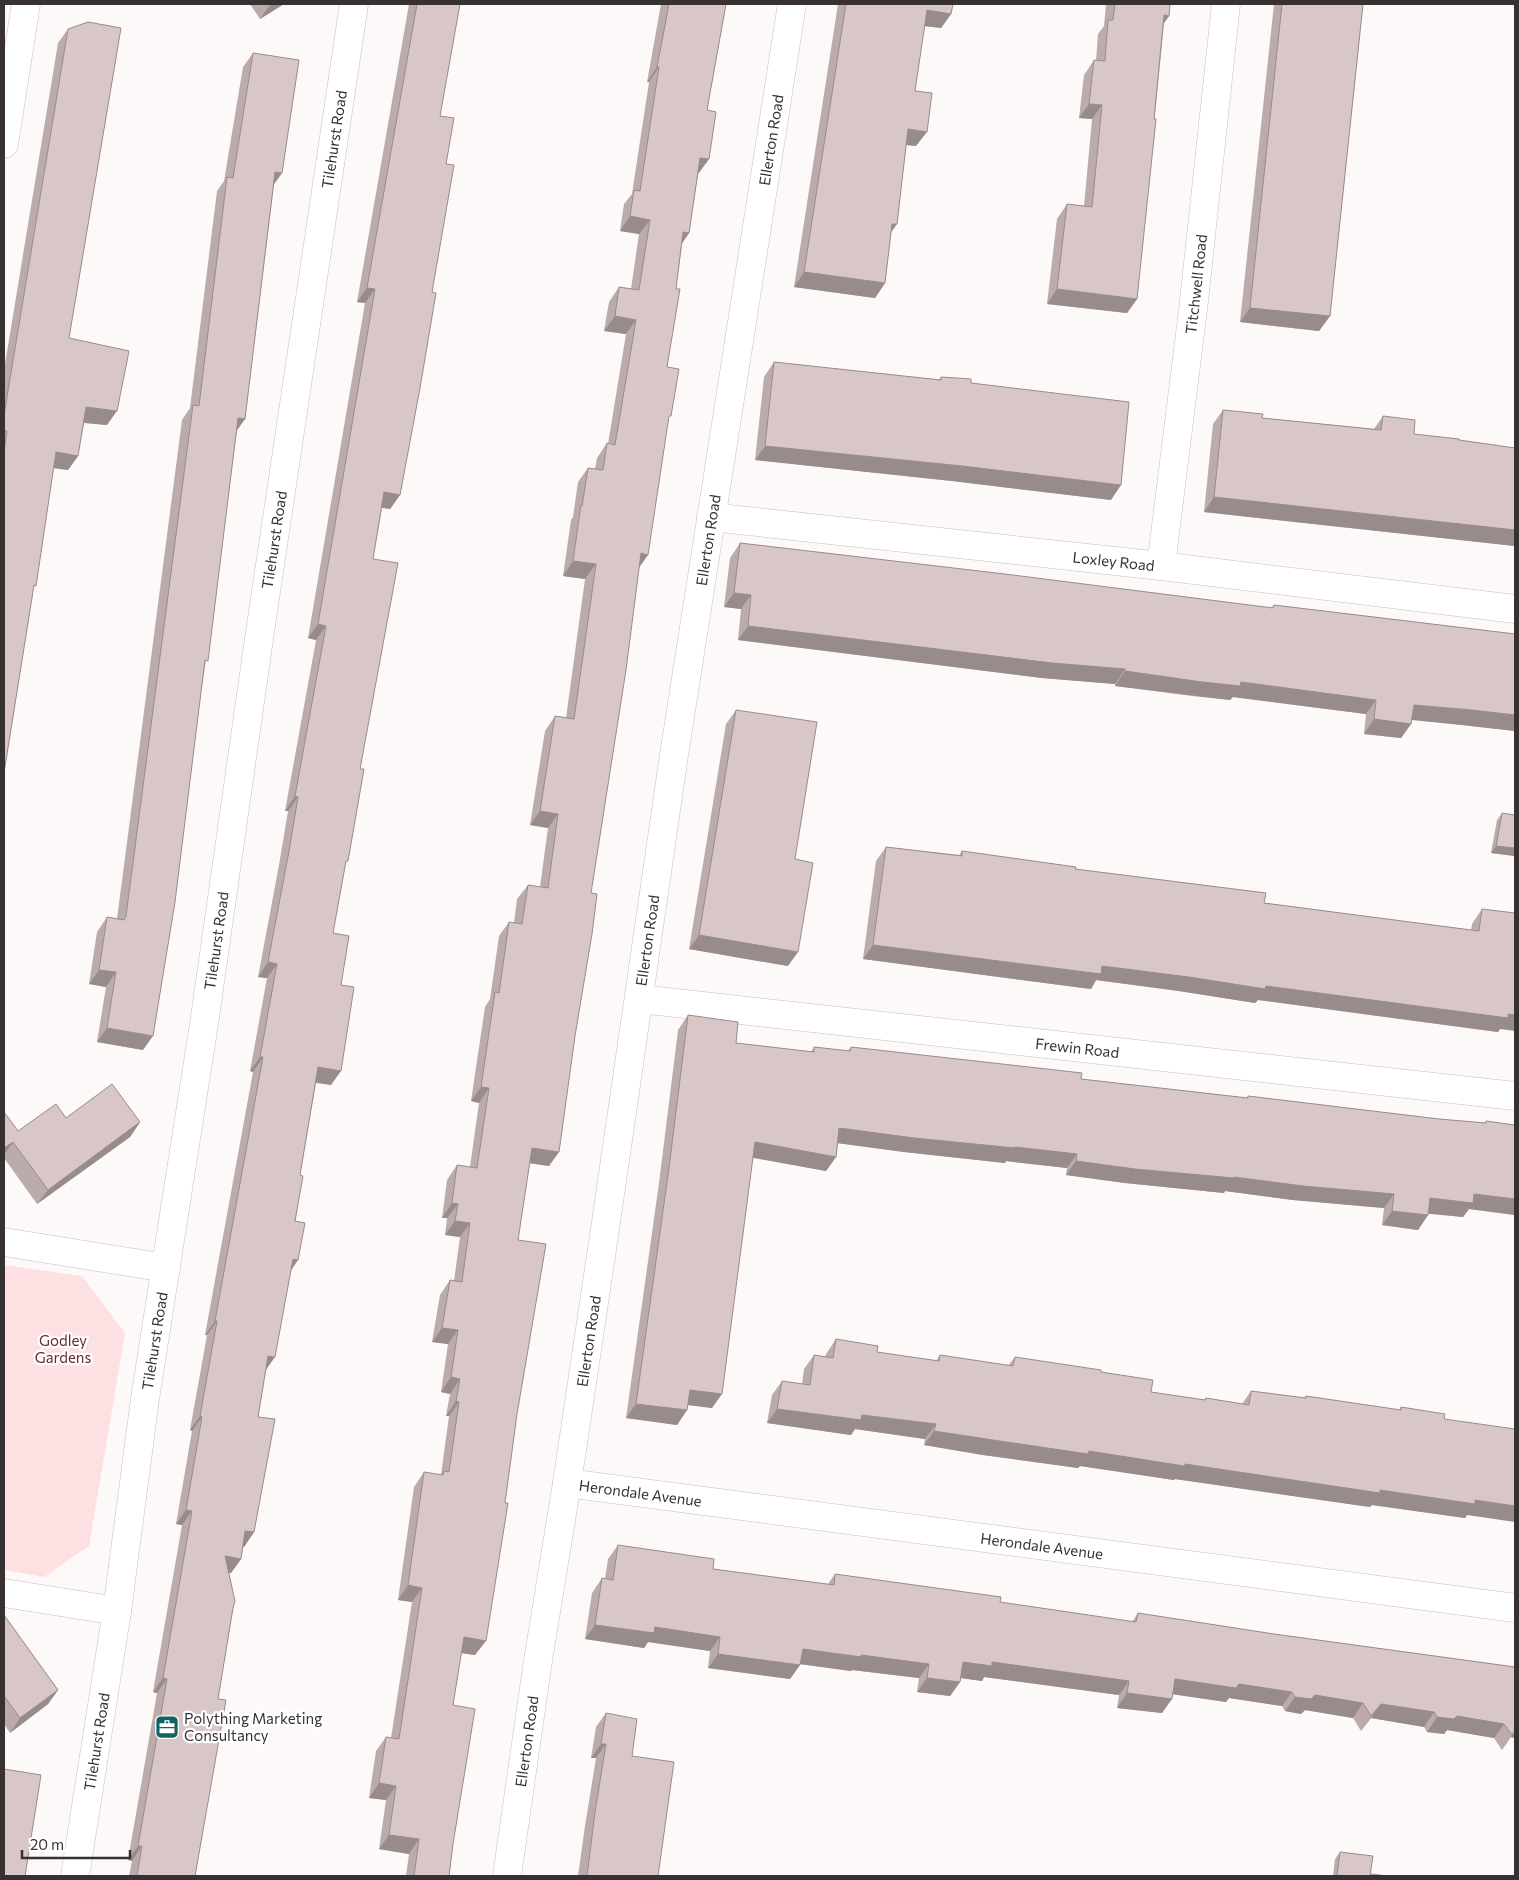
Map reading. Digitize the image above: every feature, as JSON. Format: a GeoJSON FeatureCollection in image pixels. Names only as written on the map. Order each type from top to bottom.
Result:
{"type":"FeatureCollection","features":[{"type":"Feature","properties":{"kind":"street"},"geometry":{"type":"LineString","coordinates":[[4,144],[26,4]]}},
{"type":"Feature","properties":{"kind":"street","name":"Tilehurst Road"},"geometry":{"type":"LineString","coordinates":[[75,1876],[117,1611],[145,1399],[204,1024],[261,625],[354,4]]}},
{"type":"Feature","properties":{"kind":"street","name":"Ellerton Road"},"geometry":{"type":"LineString","coordinates":[[507,1876],[537,1667],[567,1483],[640,999],[674,755],[792,4]]}},
{"type":"Feature","properties":{"kind":"street","name":"Titchwell Road"},"geometry":{"type":"LineString","coordinates":[[1162,566],[1193,310],[1226,4]]}},
{"type":"Feature","properties":{"kind":"street","name":"Loxley Road"},"geometry":{"type":"LineString","coordinates":[[711,517],[1162,566],[1515,609]]}},
{"type":"Feature","properties":{"kind":"street","name":"Frewin Road"},"geometry":{"type":"LineString","coordinates":[[640,999],[1515,1096]]}},
{"type":"Feature","properties":{"kind":"street"},"geometry":{"type":"LineString","coordinates":[[4,1242],[166,1268]]}},
{"type":"Feature","properties":{"kind":"street","name":"Herondale Avenue"},"geometry":{"type":"LineString","coordinates":[[567,1483],[1515,1608]]}},
{"type":"Feature","properties":{"kind":"street"},"geometry":{"type":"LineString","coordinates":[[4,1594],[117,1611]]}},
{"type":"Feature","properties":{"kind":"green space","name":"Godley Gardens"},"geometry":{"type":"Polygon","coordinates":[[[4,1265],[82,1276],[125,1333],[89,1546],[44,1577],[4,1570],[4,1265]]]}},
{"type":"Feature","properties":{"kind":"building"},"geometry":{"type":"Polygon","coordinates":[[[417,4],[460,4],[440,116],[454,118],[446,164],[454,165],[432,292],[436,293],[400,495],[384,492],[373,559],[398,563],[360,769],[364,769],[348,861],[346,861],[333,933],[349,936],[341,985],[354,987],[341,1071],[318,1067],[300,1175],[303,1176],[295,1221],[305,1223],[298,1260],[293,1259],[275,1357],[268,1356],[258,1417],[275,1419],[254,1532],[245,1531],[241,1559],[225,1556],[235,1601],[218,1699],[226,1700],[195,1876],[137,1876],[142,1846],[138,1846],[167,1679],[163,1678],[192,1511],[186,1510],[202,1417],[200,1416],[217,1321],[215,1321],[263,1057],[260,1057],[277,964],[268,962],[289,851],[298,797],[295,796],[326,626],[318,624],[375,289],[367,288],[417,4]]]}},
{"type":"Feature","properties":{"kind":"building"},"geometry":{"type":"Polygon","coordinates":[[[669,4],[726,4],[707,110],[716,112],[709,159],[700,158],[689,233],[683,232],[676,289],[680,289],[667,367],[679,369],[671,416],[669,416],[648,555],[641,553],[626,670],[591,893],[597,894],[559,1152],[532,1148],[518,1240],[546,1244],[517,1414],[505,1503],[508,1503],[486,1641],[464,1637],[453,1705],[475,1709],[449,1876],[414,1876],[419,1839],[389,1835],[396,1786],[379,1783],[386,1737],[399,1739],[422,1588],[408,1585],[424,1472],[443,1475],[444,1471],[449,1472],[459,1402],[456,1401],[460,1379],[451,1377],[458,1330],[442,1328],[450,1280],[462,1282],[470,1223],[455,1221],[458,1204],[452,1203],[457,1165],[477,1168],[489,1088],[481,1087],[495,992],[499,993],[509,922],[522,924],[528,885],[548,888],[558,814],[540,811],[555,716],[574,719],[596,564],[573,561],[588,468],[603,470],[607,443],[615,445],[636,320],[615,316],[619,287],[639,290],[650,220],[630,216],[634,190],[640,191],[659,67],[657,67],[669,4]]]}},
{"type":"Feature","properties":{"kind":"building"},"geometry":{"type":"Polygon","coordinates":[[[846,4],[953,4],[951,14],[927,10],[915,91],[932,93],[927,132],[908,129],[897,224],[892,224],[885,283],[804,272],[846,4]]]}},
{"type":"Feature","properties":{"kind":"building"},"geometry":{"type":"Polygon","coordinates":[[[1115,4],[1170,4],[1169,16],[1164,15],[1154,119],[1156,119],[1137,299],[1057,289],[1067,204],[1092,207],[1102,105],[1089,104],[1094,60],[1105,61],[1108,20],[1113,20],[1115,4]]]}},
{"type":"Feature","properties":{"kind":"building"},"geometry":{"type":"Polygon","coordinates":[[[1282,4],[1363,4],[1330,316],[1250,308],[1282,4]]]}},
{"type":"Feature","properties":{"kind":"building"},"geometry":{"type":"Polygon","coordinates":[[[88,22],[121,28],[69,338],[129,351],[117,411],[86,407],[78,456],[56,452],[36,586],[34,585],[4,773],[4,451],[7,431],[4,431],[4,415],[68,29],[88,22]]]}},
{"type":"Feature","properties":{"kind":"building"},"geometry":{"type":"Polygon","coordinates":[[[253,53],[299,60],[282,173],[275,172],[245,419],[238,418],[208,661],[205,660],[175,902],[153,1036],[107,1028],[116,972],[99,970],[107,917],[124,920],[126,916],[193,405],[199,406],[227,177],[233,178],[253,53]]]}},
{"type":"Feature","properties":{"kind":"building"},"geometry":{"type":"Polygon","coordinates":[[[774,362],[941,380],[941,377],[971,379],[971,383],[1129,402],[1121,485],[962,466],[765,446],[774,362]]]}},
{"type":"Feature","properties":{"kind":"building"},"geometry":{"type":"Polygon","coordinates":[[[1223,410],[1263,414],[1262,418],[1381,430],[1383,416],[1415,420],[1414,434],[1515,448],[1515,530],[1214,497],[1223,410]]]}},
{"type":"Feature","properties":{"kind":"building"},"geometry":{"type":"Polygon","coordinates":[[[740,543],[1273,608],[1274,605],[1515,634],[1515,715],[1414,705],[1411,724],[1374,719],[1376,700],[1241,682],[1240,686],[1202,682],[1125,671],[1125,669],[1052,663],[748,626],[751,595],[734,593],[740,543]]]}},
{"type":"Feature","properties":{"kind":"building"},"geometry":{"type":"Polygon","coordinates":[[[736,710],[817,722],[795,859],[813,863],[798,952],[699,935],[736,710]]]}},
{"type":"Feature","properties":{"kind":"building"},"geometry":{"type":"Polygon","coordinates":[[[1502,813],[1515,815],[1515,848],[1496,846],[1502,813]]]}},
{"type":"Feature","properties":{"kind":"building"},"geometry":{"type":"Polygon","coordinates":[[[886,847],[962,856],[962,851],[1076,867],[1075,869],[1266,893],[1264,903],[1479,931],[1482,909],[1515,913],[1515,1015],[1508,1014],[1508,1018],[1266,986],[1265,989],[1102,966],[1101,974],[873,945],[886,847]]]}},
{"type":"Feature","properties":{"kind":"building"},"geometry":{"type":"Polygon","coordinates":[[[688,1015],[738,1022],[736,1043],[814,1052],[814,1047],[850,1051],[851,1047],[1082,1073],[1081,1079],[1248,1098],[1248,1096],[1439,1119],[1486,1123],[1486,1121],[1515,1125],[1515,1199],[1474,1194],[1473,1203],[1430,1198],[1428,1215],[1392,1211],[1394,1194],[1303,1186],[1234,1177],[1135,1169],[1076,1161],[1077,1154],[1015,1147],[914,1138],[839,1128],[836,1157],[755,1142],[722,1394],[690,1390],[687,1410],[636,1404],[688,1015]]]}},
{"type":"Feature","properties":{"kind":"building"},"geometry":{"type":"Polygon","coordinates":[[[112,1084],[140,1122],[48,1190],[13,1142],[4,1148],[4,1112],[18,1131],[56,1104],[66,1118],[112,1084]]]}},
{"type":"Feature","properties":{"kind":"building"},"geometry":{"type":"Polygon","coordinates":[[[836,1339],[878,1346],[877,1352],[939,1361],[940,1355],[1013,1366],[1015,1357],[1101,1370],[1101,1372],[1153,1380],[1151,1392],[1205,1400],[1206,1398],[1249,1405],[1251,1391],[1306,1398],[1306,1396],[1401,1410],[1401,1407],[1445,1414],[1444,1419],[1515,1429],[1515,1506],[1475,1500],[1475,1504],[1380,1490],[1380,1493],[1089,1451],[1088,1454],[934,1431],[936,1424],[862,1415],[861,1420],[777,1409],[782,1381],[810,1385],[814,1355],[833,1358],[836,1339]]]}},
{"type":"Feature","properties":{"kind":"building"},"geometry":{"type":"Polygon","coordinates":[[[618,1545],[714,1559],[713,1569],[834,1585],[835,1574],[1001,1597],[1000,1602],[1136,1622],[1138,1613],[1274,1634],[1515,1667],[1515,1731],[1512,1735],[1504,1724],[1457,1716],[1454,1719],[1437,1717],[1434,1712],[1381,1704],[1371,1716],[1363,1703],[1315,1695],[1311,1699],[1295,1697],[1292,1692],[1239,1684],[1236,1688],[1175,1679],[1172,1699],[1127,1693],[1129,1681],[992,1662],[992,1666],[963,1662],[960,1682],[927,1678],[929,1664],[861,1655],[861,1657],[803,1649],[800,1665],[718,1654],[720,1637],[655,1627],[654,1633],[595,1625],[602,1578],[613,1580],[618,1545]]]}},
{"type":"Feature","properties":{"kind":"building"},"geometry":{"type":"Polygon","coordinates":[[[4,1615],[58,1690],[20,1718],[4,1696],[4,1615]]]}},
{"type":"Feature","properties":{"kind":"building"},"geometry":{"type":"Polygon","coordinates":[[[606,1713],[637,1719],[632,1756],[674,1762],[658,1876],[587,1876],[606,1744],[601,1744],[606,1713]]]}},
{"type":"Feature","properties":{"kind":"building"},"geometry":{"type":"Polygon","coordinates":[[[4,1769],[41,1775],[25,1876],[4,1876],[4,1769]]]}},
{"type":"Feature","properties":{"kind":"building"},"geometry":{"type":"Polygon","coordinates":[[[1340,1852],[1373,1856],[1370,1876],[1337,1876],[1340,1852]]]}},
{"type":"Feature","properties":{"kind":"building"},"geometry":{"type":"Polygon","coordinates":[[[1371,1874],[1388,1876],[1370,1876],[1371,1874]]]}},
{"type":"Feature","properties":{"kind":"place","name":"Polything Marketing Consultancy"},"geometry":{"type":"Point","coordinates":[167,1727]}}]}
